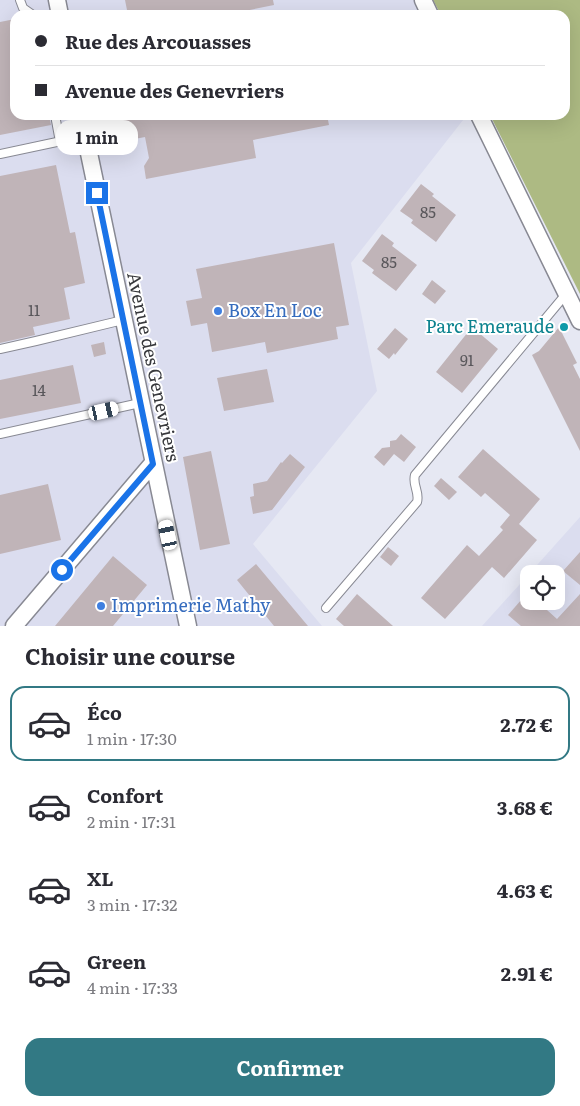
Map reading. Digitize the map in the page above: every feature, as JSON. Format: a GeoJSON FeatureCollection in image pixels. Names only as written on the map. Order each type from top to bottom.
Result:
{"type":"FeatureCollection","features":[{"type":"Feature","properties":{"kind":"street","name":"Avenue des Genevriers"},"geometry":{"type":"LineString","coordinates":[[82,120],[188,626]]}},
{"type":"Feature","properties":{"kind":"street"},"geometry":{"type":"LineString","coordinates":[[481,120],[580,321]]}},
{"type":"Feature","properties":{"kind":"street"},"geometry":{"type":"LineString","coordinates":[[14,626],[153,464]]}},
{"type":"Feature","properties":{"kind":"lane"},"geometry":{"type":"LineString","coordinates":[[56,120],[60,142]]}},
{"type":"Feature","properties":{"kind":"lane"},"geometry":{"type":"LineString","coordinates":[[0,154],[85,136]]}},
{"type":"Feature","properties":{"kind":"lane"},"geometry":{"type":"LineString","coordinates":[[326,608],[418,502],[414,480],[415,475],[566,294]]}},
{"type":"Feature","properties":{"kind":"lane"},"geometry":{"type":"LineString","coordinates":[[0,349],[123,320]]}},
{"type":"Feature","properties":{"kind":"lane"},"geometry":{"type":"LineString","coordinates":[[0,434],[140,404]]}},
{"type":"Feature","properties":{"kind":"shaded area"},"geometry":{"type":"Polygon","coordinates":[[[0,0],[423,0],[428,10],[10,10],[10,120],[463,120],[351,263],[377,391],[253,544],[322,626],[0,626],[0,0]]]}},
{"type":"Feature","properties":{"kind":"shaded area"},"geometry":{"type":"Polygon","coordinates":[[[580,517],[580,626],[482,626],[520,584],[520,610],[565,610],[565,565],[537,565],[580,517]]]}},
{"type":"Feature","properties":{"kind":"green space"},"geometry":{"type":"Polygon","coordinates":[[[433,0],[580,0],[580,294],[493,120],[570,120],[570,10],[438,10],[433,0]]]}},
{"type":"Feature","properties":{"kind":"building"},"geometry":{"type":"Polygon","coordinates":[[[125,0],[273,0],[274,5],[250,10],[127,10],[125,0]]]}},
{"type":"Feature","properties":{"kind":"building"},"geometry":{"type":"Polygon","coordinates":[[[10,20],[10,120],[50,120],[51,125],[0,135],[0,22],[10,20]]]}},
{"type":"Feature","properties":{"kind":"building"},"geometry":{"type":"Polygon","coordinates":[[[117,120],[328,120],[329,125],[253,140],[256,158],[146,179],[144,166],[149,158],[145,137],[119,142],[120,147],[108,150],[106,139],[110,138],[106,122],[117,120]]]}},
{"type":"Feature","properties":{"kind":"building"},"geometry":{"type":"Polygon","coordinates":[[[56,165],[70,233],[75,232],[85,283],[64,288],[70,319],[33,327],[35,335],[0,343],[0,176],[56,165]]]}},
{"type":"Feature","properties":{"kind":"building"},"geometry":{"type":"Polygon","coordinates":[[[421,184],[434,194],[432,196],[456,215],[436,242],[411,223],[413,220],[400,211],[421,184]]]}},
{"type":"Feature","properties":{"kind":"building"},"geometry":{"type":"Polygon","coordinates":[[[382,234],[394,243],[392,246],[417,265],[396,291],[372,273],[374,270],[362,261],[382,234]]]}},
{"type":"Feature","properties":{"kind":"building"},"geometry":{"type":"Polygon","coordinates":[[[334,243],[349,325],[336,327],[338,339],[267,353],[265,342],[212,352],[207,323],[191,326],[186,301],[202,298],[196,269],[334,243]]]}},
{"type":"Feature","properties":{"kind":"building"},"geometry":{"type":"Polygon","coordinates":[[[432,280],[446,291],[435,304],[422,294],[432,280]]]}},
{"type":"Feature","properties":{"kind":"building"},"geometry":{"type":"Polygon","coordinates":[[[472,327],[498,349],[462,393],[436,372],[472,327]]]}},
{"type":"Feature","properties":{"kind":"building"},"geometry":{"type":"Polygon","coordinates":[[[559,327],[577,363],[573,365],[580,379],[580,451],[532,355],[539,351],[559,327]]]}},
{"type":"Feature","properties":{"kind":"building"},"geometry":{"type":"Polygon","coordinates":[[[395,328],[408,339],[395,355],[394,353],[389,359],[377,349],[395,328]]]}},
{"type":"Feature","properties":{"kind":"building"},"geometry":{"type":"Polygon","coordinates":[[[104,342],[106,354],[94,357],[91,345],[104,342]]]}},
{"type":"Feature","properties":{"kind":"building"},"geometry":{"type":"Polygon","coordinates":[[[73,365],[81,403],[0,419],[0,380],[73,365]]]}},
{"type":"Feature","properties":{"kind":"building"},"geometry":{"type":"Polygon","coordinates":[[[267,369],[274,402],[224,411],[217,378],[267,369]]]}},
{"type":"Feature","properties":{"kind":"building"},"geometry":{"type":"Polygon","coordinates":[[[401,434],[416,447],[404,462],[394,454],[384,466],[374,457],[382,448],[390,447],[390,441],[396,440],[401,434]]]}},
{"type":"Feature","properties":{"kind":"building"},"geometry":{"type":"Polygon","coordinates":[[[483,449],[540,499],[519,524],[537,540],[504,578],[492,567],[445,619],[421,598],[467,545],[479,556],[503,530],[500,527],[510,515],[485,493],[481,497],[458,477],[483,449]]]}},
{"type":"Feature","properties":{"kind":"building"},"geometry":{"type":"Polygon","coordinates":[[[211,451],[230,544],[200,550],[183,457],[211,451]]]}},
{"type":"Feature","properties":{"kind":"building"},"geometry":{"type":"Polygon","coordinates":[[[290,454],[305,467],[272,510],[253,514],[250,497],[254,496],[253,484],[267,481],[281,462],[290,454]]]}},
{"type":"Feature","properties":{"kind":"building"},"geometry":{"type":"Polygon","coordinates":[[[441,478],[457,492],[449,500],[434,486],[441,478]]]}},
{"type":"Feature","properties":{"kind":"building"},"geometry":{"type":"Polygon","coordinates":[[[48,484],[61,540],[0,554],[0,495],[48,484]]]}},
{"type":"Feature","properties":{"kind":"building"},"geometry":{"type":"Polygon","coordinates":[[[388,547],[399,556],[391,566],[380,557],[388,547]]]}},
{"type":"Feature","properties":{"kind":"building"},"geometry":{"type":"Polygon","coordinates":[[[580,552],[580,585],[565,573],[565,569],[580,552]]]}},
{"type":"Feature","properties":{"kind":"building","name":"Imprimerie Mathy"},"geometry":{"type":"Polygon","coordinates":[[[113,556],[147,585],[113,626],[55,626],[113,556]]]}},
{"type":"Feature","properties":{"kind":"building"},"geometry":{"type":"Polygon","coordinates":[[[256,564],[308,626],[274,626],[237,580],[256,564]]]}},
{"type":"Feature","properties":{"kind":"building"},"geometry":{"type":"Polygon","coordinates":[[[357,594],[393,626],[344,626],[336,619],[357,594]]]}},
{"type":"Feature","properties":{"kind":"building"},"geometry":{"type":"Polygon","coordinates":[[[580,594],[580,626],[521,626],[508,615],[520,601],[520,610],[547,610],[557,619],[580,594]]]}},
{"type":"Feature","properties":{"kind":"place","name":"Box En Loc"},"geometry":{"type":"Point","coordinates":[218,311]}},
{"type":"Feature","properties":{"kind":"place","name":"Parc Emeraude"},"geometry":{"type":"Point","coordinates":[564,327]}},
{"type":"Feature","properties":{"kind":"place","name":"Imprimerie Mathy"},"geometry":{"type":"Point","coordinates":[101,606]}},
{"type":"Feature","properties":{"kind":"route"},"geometry":{"type":"LineString","coordinates":[[62,570],[153,464],[97,193]]}}]}
